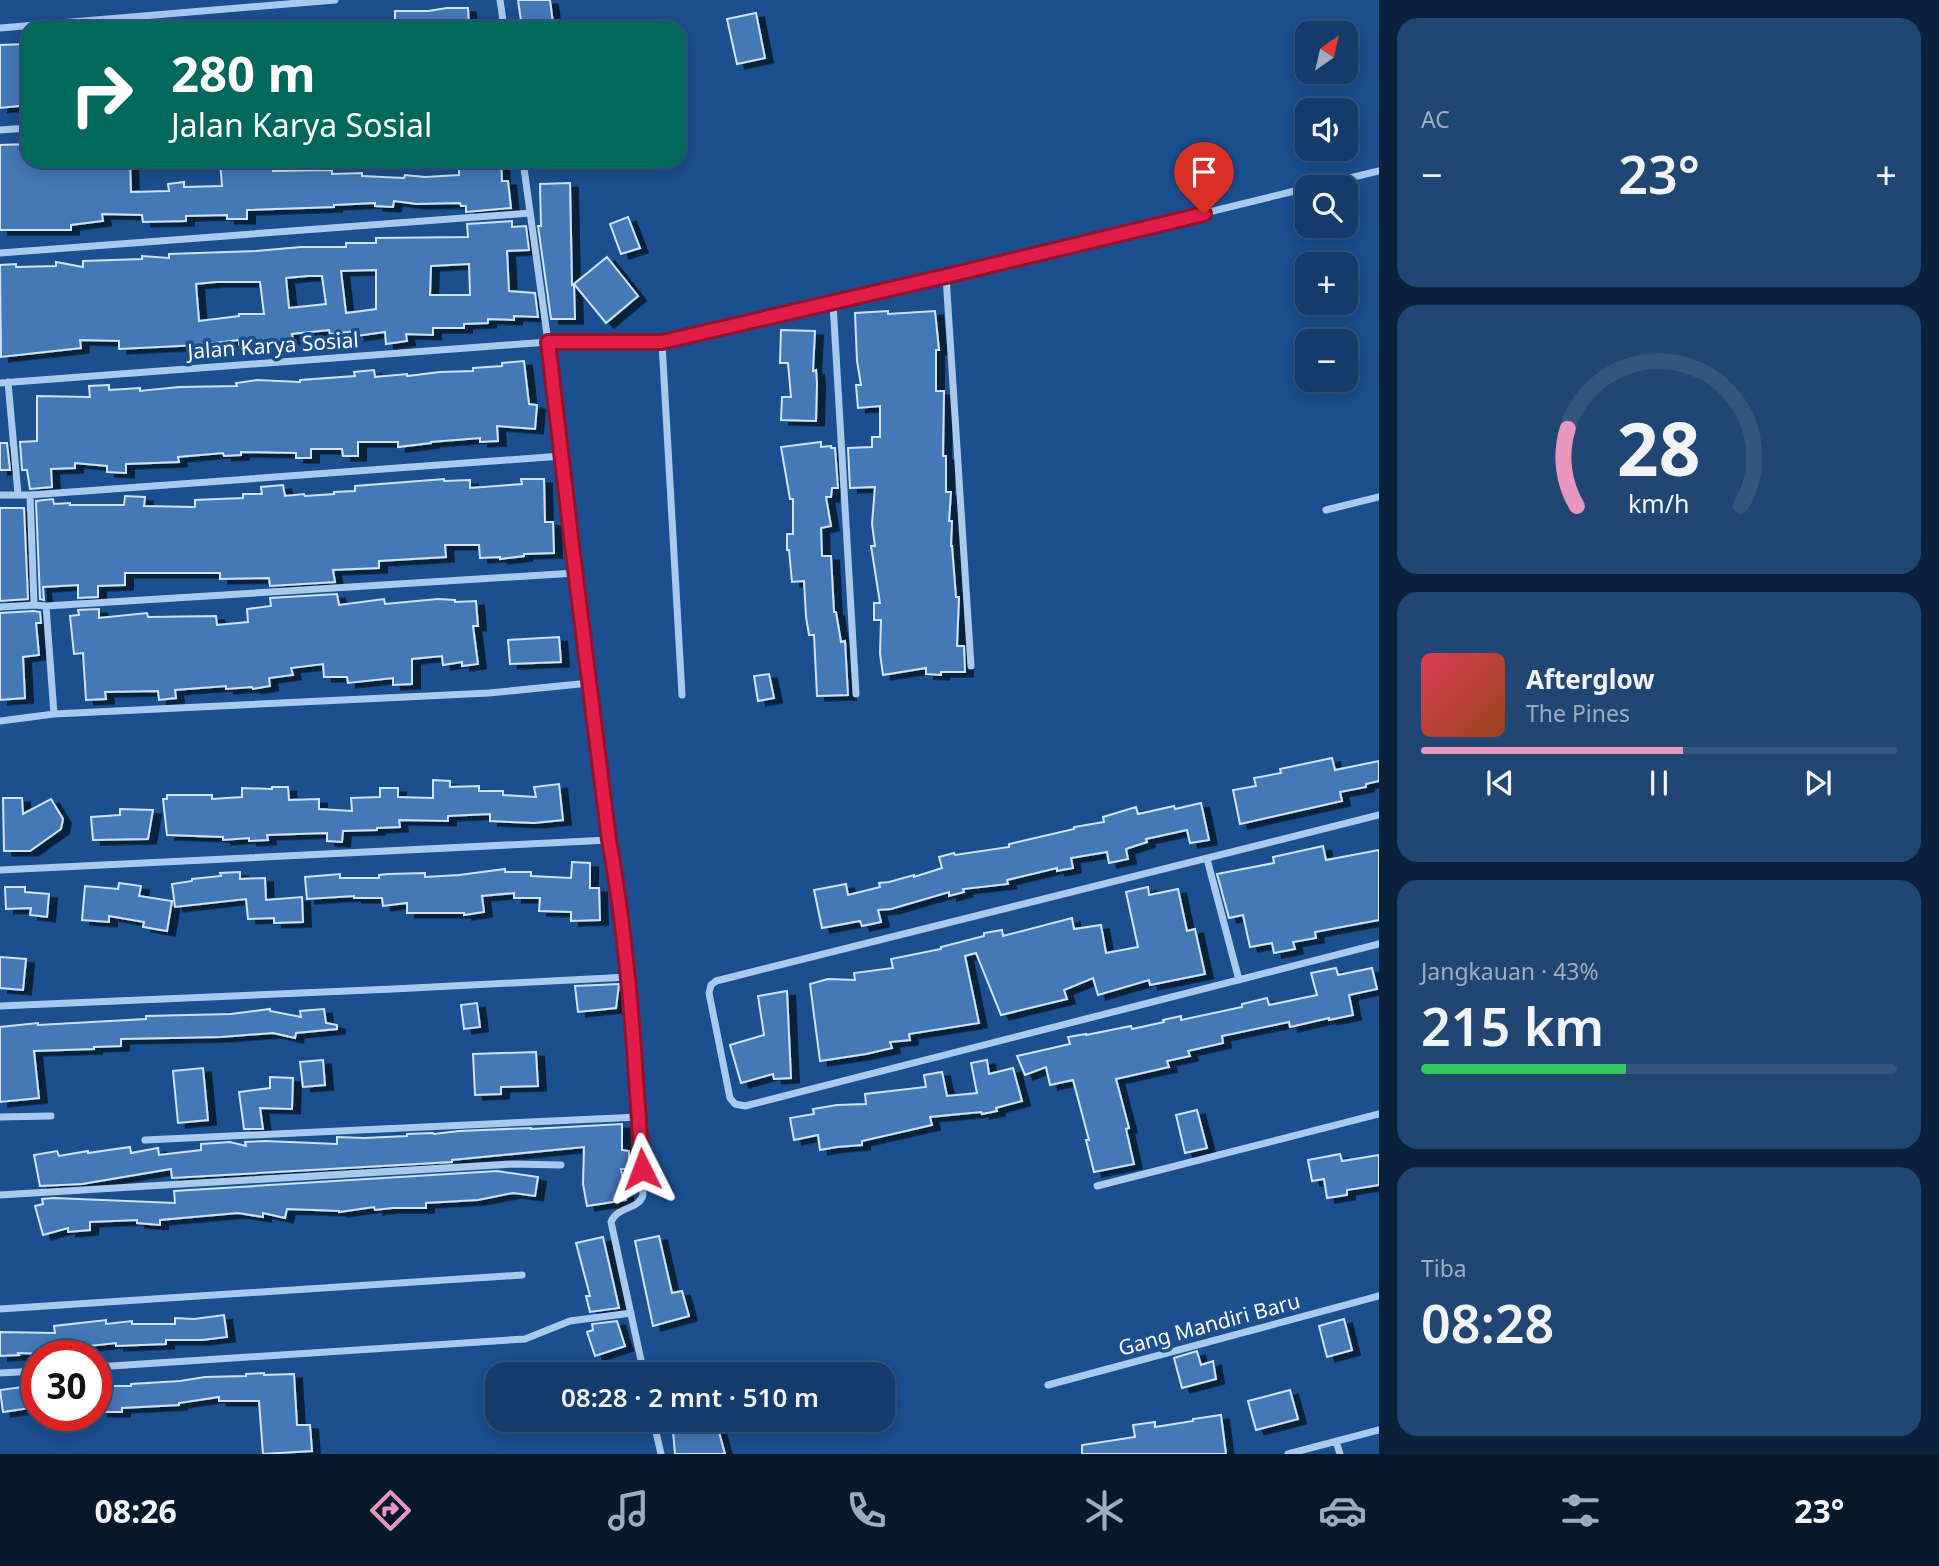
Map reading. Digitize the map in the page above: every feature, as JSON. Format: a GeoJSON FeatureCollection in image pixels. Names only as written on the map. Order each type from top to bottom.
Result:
{"type":"FeatureCollection","features":[{"type":"Feature","properties":{"kind":"street"},"geometry":{"type":"LineString","coordinates":[[84,21],[335,0]]}},
{"type":"Feature","properties":{"kind":"street"},"geometry":{"type":"LineString","coordinates":[[500,0],[503,21]]}},
{"type":"Feature","properties":{"kind":"street"},"geometry":{"type":"LineString","coordinates":[[0,28],[21,26]]}},
{"type":"Feature","properties":{"kind":"street"},"geometry":{"type":"LineString","coordinates":[[0,131],[21,129]]}},
{"type":"Feature","properties":{"kind":"street"},"geometry":{"type":"LineString","coordinates":[[524,168],[609,840],[629,976],[643,1195],[640,1202],[617,1212],[611,1222],[641,1362]]}},
{"type":"Feature","properties":{"kind":"street","name":"Jalan Karya Sosial"},"geometry":{"type":"LineString","coordinates":[[1358,176],[1379,171]]}},
{"type":"Feature","properties":{"kind":"street","name":"Jalan Karya Sosial"},"geometry":{"type":"LineString","coordinates":[[4,383],[548,342],[662,342],[1295,192]]}},
{"type":"Feature","properties":{"kind":"street"},"geometry":{"type":"LineString","coordinates":[[0,253],[530,213]]}},
{"type":"Feature","properties":{"kind":"street"},"geometry":{"type":"LineString","coordinates":[[946,276],[971,666]]}},
{"type":"Feature","properties":{"kind":"street"},"geometry":{"type":"LineString","coordinates":[[833,303],[856,694]]}},
{"type":"Feature","properties":{"kind":"street"},"geometry":{"type":"LineString","coordinates":[[662,342],[682,695]]}},
{"type":"Feature","properties":{"kind":"street"},"geometry":{"type":"LineString","coordinates":[[4,383],[18,494]]}},
{"type":"Feature","properties":{"kind":"street"},"geometry":{"type":"LineString","coordinates":[[0,495],[562,456]]}},
{"type":"Feature","properties":{"kind":"street"},"geometry":{"type":"LineString","coordinates":[[30,495],[34,605]]}},
{"type":"Feature","properties":{"kind":"street"},"geometry":{"type":"LineString","coordinates":[[1326,510],[1379,496]]}},
{"type":"Feature","properties":{"kind":"street"},"geometry":{"type":"LineString","coordinates":[[0,607],[575,573]]}},
{"type":"Feature","properties":{"kind":"street"},"geometry":{"type":"LineString","coordinates":[[46,606],[54,714]]}},
{"type":"Feature","properties":{"kind":"street"},"geometry":{"type":"LineString","coordinates":[[0,720],[54,714],[489,693],[590,683]]}},
{"type":"Feature","properties":{"kind":"street"},"geometry":{"type":"LineString","coordinates":[[1379,815],[716,981],[711,985],[709,993],[730,1098],[735,1104],[745,1106],[1379,944]]}},
{"type":"Feature","properties":{"kind":"street"},"geometry":{"type":"LineString","coordinates":[[0,870],[609,840]]}},
{"type":"Feature","properties":{"kind":"street"},"geometry":{"type":"LineString","coordinates":[[1207,859],[1239,980]]}},
{"type":"Feature","properties":{"kind":"street"},"geometry":{"type":"LineString","coordinates":[[0,1006],[629,976]]}},
{"type":"Feature","properties":{"kind":"street"},"geometry":{"type":"LineString","coordinates":[[1097,1186],[1379,1114]]}},
{"type":"Feature","properties":{"kind":"street"},"geometry":{"type":"LineString","coordinates":[[0,1117],[51,1116]]}},
{"type":"Feature","properties":{"kind":"street"},"geometry":{"type":"LineString","coordinates":[[145,1140],[639,1117]]}},
{"type":"Feature","properties":{"kind":"street"},"geometry":{"type":"LineString","coordinates":[[0,1195],[415,1169],[512,1164],[562,1165]]}},
{"type":"Feature","properties":{"kind":"street"},"geometry":{"type":"LineString","coordinates":[[0,1309],[522,1275]]}},
{"type":"Feature","properties":{"kind":"street","name":"Gang Mandiri Baru"},"geometry":{"type":"LineString","coordinates":[[1048,1385],[1379,1296]]}},
{"type":"Feature","properties":{"kind":"street"},"geometry":{"type":"LineString","coordinates":[[112,1366],[525,1339],[570,1321],[631,1313]]}},
{"type":"Feature","properties":{"kind":"street"},"geometry":{"type":"LineString","coordinates":[[0,1373],[21,1372]]}},
{"type":"Feature","properties":{"kind":"street"},"geometry":{"type":"LineString","coordinates":[[1288,1454],[1379,1430]]}},
{"type":"Feature","properties":{"kind":"street"},"geometry":{"type":"LineString","coordinates":[[656,1432],[661,1454]]}},
{"type":"Feature","properties":{"kind":"street"},"geometry":{"type":"LineString","coordinates":[[1336,1441],[1340,1454]]}},
{"type":"Feature","properties":{"kind":"building"},"geometry":{"type":"Polygon","coordinates":[[[518,0],[550,0],[553,21],[521,21],[518,0]]]}},
{"type":"Feature","properties":{"kind":"building"},"geometry":{"type":"Polygon","coordinates":[[[468,8],[469,21],[395,21],[395,11],[468,8]]]}},
{"type":"Feature","properties":{"kind":"building"},"geometry":{"type":"Polygon","coordinates":[[[756,13],[765,58],[737,64],[727,19],[756,13]]]}},
{"type":"Feature","properties":{"kind":"building"},"geometry":{"type":"Polygon","coordinates":[[[21,44],[21,106],[0,108],[0,45],[21,44]]]}},
{"type":"Feature","properties":{"kind":"building"},"geometry":{"type":"Polygon","coordinates":[[[21,144],[21,168],[130,168],[131,192],[169,191],[168,184],[184,182],[184,187],[222,186],[221,168],[332,170],[332,174],[362,173],[362,176],[404,178],[405,175],[459,175],[459,168],[501,168],[502,181],[508,181],[511,208],[466,212],[466,206],[461,206],[460,203],[417,204],[394,201],[393,207],[375,206],[375,203],[247,210],[247,219],[227,219],[227,215],[186,216],[186,221],[143,222],[142,215],[102,214],[103,221],[71,225],[71,230],[0,230],[0,145],[21,144]]]}},
{"type":"Feature","properties":{"kind":"building"},"geometry":{"type":"Polygon","coordinates":[[[570,183],[575,319],[551,319],[538,226],[541,226],[540,184],[570,183]]]}},
{"type":"Feature","properties":{"kind":"building"},"geometry":{"type":"Polygon","coordinates":[[[628,217],[640,248],[621,254],[610,224],[628,217]]]}},
{"type":"Feature","properties":{"kind":"building"},"geometry":{"type":"Polygon","coordinates":[[[512,221],[512,227],[526,226],[529,250],[507,251],[509,291],[535,293],[538,317],[514,316],[514,320],[488,319],[488,323],[464,324],[464,328],[433,328],[433,335],[406,334],[407,341],[386,344],[385,332],[357,336],[356,331],[330,334],[329,330],[292,334],[293,339],[256,345],[239,345],[239,340],[119,349],[119,341],[80,340],[81,348],[1,357],[0,265],[56,266],[56,262],[83,267],[83,261],[142,259],[142,256],[169,258],[169,254],[346,247],[346,243],[376,243],[376,238],[468,237],[467,224],[512,221]],[[469,264],[431,266],[430,295],[470,295],[469,264]],[[376,270],[341,271],[346,313],[376,309],[376,270]],[[322,276],[286,278],[289,308],[326,304],[322,276]],[[260,282],[196,284],[199,321],[239,314],[264,314],[260,282]]]}},
{"type":"Feature","properties":{"kind":"building"},"geometry":{"type":"Polygon","coordinates":[[[607,257],[638,296],[606,323],[574,284],[607,257]]]}},
{"type":"Feature","properties":{"kind":"building"},"geometry":{"type":"Polygon","coordinates":[[[888,311],[888,314],[935,311],[939,350],[936,350],[936,391],[944,391],[943,456],[946,456],[946,492],[951,492],[949,521],[952,521],[951,546],[956,597],[959,597],[957,646],[964,646],[965,672],[926,674],[926,668],[883,675],[880,654],[881,620],[874,620],[874,603],[880,603],[871,546],[875,546],[872,524],[875,487],[850,488],[848,448],[872,447],[872,437],[880,437],[880,406],[858,408],[856,385],[861,385],[855,313],[888,311]]]}},
{"type":"Feature","properties":{"kind":"building"},"geometry":{"type":"Polygon","coordinates":[[[781,330],[815,331],[813,371],[816,370],[817,383],[816,421],[781,420],[782,397],[791,397],[788,363],[780,363],[781,330]]]}},
{"type":"Feature","properties":{"kind":"building"},"geometry":{"type":"Polygon","coordinates":[[[524,361],[529,404],[537,405],[535,429],[497,426],[498,441],[480,442],[480,438],[398,447],[398,442],[358,442],[358,456],[343,456],[342,449],[311,449],[311,458],[296,458],[296,453],[241,452],[241,455],[224,456],[223,453],[178,457],[179,462],[126,464],[126,473],[107,472],[107,466],[75,463],[75,468],[51,469],[52,487],[30,489],[27,470],[22,470],[20,442],[37,441],[37,396],[90,397],[89,386],[109,385],[109,390],[140,388],[140,391],[237,386],[236,383],[257,380],[300,382],[355,376],[354,372],[374,370],[375,377],[407,376],[473,371],[473,368],[524,361]]]}},
{"type":"Feature","properties":{"kind":"building"},"geometry":{"type":"Polygon","coordinates":[[[821,442],[821,447],[835,448],[838,488],[832,488],[831,497],[826,497],[831,526],[821,528],[822,556],[831,556],[834,612],[841,642],[845,641],[848,695],[817,696],[814,635],[809,635],[804,581],[792,582],[787,550],[787,534],[793,534],[793,499],[790,499],[781,447],[821,442]]]}},
{"type":"Feature","properties":{"kind":"building"},"geometry":{"type":"Polygon","coordinates":[[[0,443],[7,443],[10,470],[0,470],[0,443]]]}},
{"type":"Feature","properties":{"kind":"building"},"geometry":{"type":"Polygon","coordinates":[[[444,479],[470,480],[470,488],[522,484],[521,479],[544,479],[545,522],[553,522],[554,553],[524,554],[500,559],[480,558],[479,545],[445,545],[446,557],[379,561],[379,568],[333,570],[335,582],[270,586],[269,578],[220,579],[220,573],[125,573],[125,585],[98,586],[98,597],[78,598],[78,585],[43,587],[44,600],[40,599],[36,501],[53,499],[54,504],[124,505],[125,496],[145,497],[144,506],[195,507],[195,500],[243,498],[243,494],[262,494],[261,487],[283,485],[285,496],[305,496],[355,491],[355,486],[444,479]]]}},
{"type":"Feature","properties":{"kind":"building"},"geometry":{"type":"Polygon","coordinates":[[[0,508],[24,508],[28,599],[0,601],[0,508]]]}},
{"type":"Feature","properties":{"kind":"building"},"geometry":{"type":"Polygon","coordinates":[[[337,594],[339,605],[384,599],[385,604],[438,599],[455,602],[476,601],[478,626],[473,626],[478,664],[462,666],[462,662],[443,665],[442,656],[412,659],[412,684],[393,685],[393,678],[348,683],[347,677],[324,677],[323,664],[291,668],[293,675],[269,678],[270,686],[253,689],[226,689],[226,686],[175,690],[176,698],[159,700],[158,691],[105,692],[106,699],[86,700],[83,653],[74,654],[70,616],[79,615],[78,610],[99,609],[99,618],[147,613],[148,617],[216,616],[217,625],[248,622],[247,609],[271,606],[270,598],[337,594]]]}},
{"type":"Feature","properties":{"kind":"building"},"geometry":{"type":"Polygon","coordinates":[[[40,612],[41,623],[36,623],[39,655],[23,657],[25,698],[0,700],[0,613],[40,612]]]}},
{"type":"Feature","properties":{"kind":"building"},"geometry":{"type":"Polygon","coordinates":[[[559,637],[561,662],[510,664],[508,640],[559,637]]]}},
{"type":"Feature","properties":{"kind":"building"},"geometry":{"type":"Polygon","coordinates":[[[769,674],[774,698],[758,701],[754,676],[769,674]]]}},
{"type":"Feature","properties":{"kind":"building"},"geometry":{"type":"Polygon","coordinates":[[[1332,758],[1335,770],[1379,761],[1379,781],[1366,784],[1366,787],[1340,792],[1342,801],[1240,824],[1233,790],[1256,786],[1254,778],[1281,773],[1280,769],[1332,758]]]}},
{"type":"Feature","properties":{"kind":"building"},"geometry":{"type":"Polygon","coordinates":[[[433,780],[450,781],[450,787],[479,786],[479,791],[503,791],[503,795],[536,797],[534,787],[559,784],[563,820],[534,823],[490,821],[490,814],[448,816],[448,821],[399,820],[400,827],[343,831],[342,842],[327,841],[327,833],[267,835],[268,840],[249,841],[249,838],[223,840],[223,837],[167,835],[163,799],[167,799],[167,795],[212,795],[212,799],[242,797],[242,788],[288,787],[289,800],[319,799],[319,809],[352,811],[351,798],[380,797],[380,788],[398,788],[398,797],[433,798],[433,780]]]}},
{"type":"Feature","properties":{"kind":"building"},"geometry":{"type":"Polygon","coordinates":[[[3,798],[22,798],[23,814],[51,799],[63,819],[61,829],[30,851],[4,851],[3,798]]]}},
{"type":"Feature","properties":{"kind":"building"},"geometry":{"type":"Polygon","coordinates":[[[1201,803],[1209,840],[1190,843],[1187,830],[1146,839],[1147,842],[1126,849],[1128,859],[1109,863],[1107,852],[1071,858],[1073,868],[1057,871],[1057,868],[1007,880],[1008,884],[963,889],[964,892],[949,896],[949,892],[891,909],[878,910],[881,922],[862,926],[860,921],[822,928],[814,890],[846,884],[848,895],[880,887],[879,883],[914,877],[942,868],[939,857],[954,853],[1009,847],[1009,844],[1104,822],[1103,817],[1136,807],[1138,814],[1201,803]]]}},
{"type":"Feature","properties":{"kind":"building"},"geometry":{"type":"Polygon","coordinates":[[[120,809],[153,810],[148,839],[93,840],[91,817],[120,815],[120,809]]]}},
{"type":"Feature","properties":{"kind":"building"},"geometry":{"type":"Polygon","coordinates":[[[1323,846],[1326,860],[1379,850],[1379,920],[1315,932],[1316,938],[1293,942],[1295,949],[1274,953],[1272,943],[1250,947],[1243,915],[1229,918],[1217,874],[1274,863],[1273,857],[1323,846]]]}},
{"type":"Feature","properties":{"kind":"building"},"geometry":{"type":"Polygon","coordinates":[[[572,862],[590,863],[590,888],[599,888],[600,920],[571,921],[571,912],[539,911],[540,898],[514,898],[514,893],[482,896],[484,912],[464,915],[407,913],[407,903],[383,906],[382,898],[354,896],[307,899],[305,877],[340,874],[340,878],[379,878],[379,875],[388,874],[425,873],[425,877],[505,869],[505,872],[531,872],[531,876],[571,878],[572,862]]]}},
{"type":"Feature","properties":{"kind":"building"},"geometry":{"type":"Polygon","coordinates":[[[240,872],[240,879],[265,878],[266,900],[302,897],[303,922],[274,923],[274,918],[248,919],[246,899],[175,907],[172,884],[221,876],[220,873],[240,872]]]}},
{"type":"Feature","properties":{"kind":"building"},"geometry":{"type":"Polygon","coordinates":[[[119,883],[141,886],[139,896],[172,901],[167,931],[143,927],[144,922],[109,916],[109,922],[82,920],[85,886],[118,889],[119,883]]]}},
{"type":"Feature","properties":{"kind":"building"},"geometry":{"type":"Polygon","coordinates":[[[5,887],[25,887],[25,892],[49,894],[47,917],[30,915],[31,908],[6,909],[5,887]]]}},
{"type":"Feature","properties":{"kind":"building"},"geometry":{"type":"Polygon","coordinates":[[[1148,887],[1149,895],[1178,889],[1187,931],[1195,929],[1205,974],[1150,985],[1149,980],[1098,995],[1093,978],[1064,990],[1067,999],[1001,1015],[976,953],[965,956],[979,1023],[909,1034],[910,1040],[890,1042],[892,1048],[820,1061],[810,984],[828,979],[855,980],[854,973],[893,968],[891,959],[941,949],[984,936],[984,933],[1002,930],[1003,936],[1072,918],[1074,929],[1101,925],[1106,953],[1138,947],[1126,892],[1148,887]]]}},
{"type":"Feature","properties":{"kind":"building"},"geometry":{"type":"Polygon","coordinates":[[[0,957],[26,959],[23,990],[0,988],[0,957]]]}},
{"type":"Feature","properties":{"kind":"building"},"geometry":{"type":"Polygon","coordinates":[[[1336,968],[1338,975],[1372,968],[1377,989],[1349,995],[1353,1015],[1290,1027],[1289,1022],[1222,1036],[1223,1043],[1188,1051],[1190,1056],[1167,1061],[1169,1067],[1116,1079],[1129,1128],[1126,1129],[1134,1164],[1094,1172],[1086,1140],[1089,1140],[1073,1080],[1050,1085],[1046,1067],[1025,1075],[1017,1056],[1070,1044],[1068,1037],[1131,1026],[1132,1029],[1181,1016],[1181,1020],[1242,1007],[1242,1004],[1267,998],[1269,1005],[1317,995],[1311,973],[1336,968]]]}},
{"type":"Feature","properties":{"kind":"building"},"geometry":{"type":"Polygon","coordinates":[[[619,984],[616,1008],[578,1012],[575,986],[619,984]]]}},
{"type":"Feature","properties":{"kind":"building"},"geometry":{"type":"Polygon","coordinates":[[[787,991],[791,1078],[774,1079],[773,1074],[741,1083],[730,1045],[764,1035],[758,996],[787,991]]]}},
{"type":"Feature","properties":{"kind":"building"},"geometry":{"type":"Polygon","coordinates":[[[477,1003],[480,1027],[464,1029],[461,1005],[477,1003]]]}},
{"type":"Feature","properties":{"kind":"building"},"geometry":{"type":"Polygon","coordinates":[[[270,1009],[301,1017],[300,1011],[324,1009],[326,1023],[337,1025],[337,1029],[296,1033],[295,1038],[273,1033],[121,1039],[121,1046],[34,1051],[39,1098],[0,1102],[0,1027],[146,1019],[146,1016],[231,1014],[270,1009]]]}},
{"type":"Feature","properties":{"kind":"building"},"geometry":{"type":"Polygon","coordinates":[[[536,1052],[538,1086],[501,1087],[501,1094],[475,1095],[473,1054],[536,1052]]]}},
{"type":"Feature","properties":{"kind":"building"},"geometry":{"type":"Polygon","coordinates":[[[323,1060],[325,1085],[303,1087],[300,1062],[323,1060]]]}},
{"type":"Feature","properties":{"kind":"building"},"geometry":{"type":"Polygon","coordinates":[[[987,1060],[989,1074],[1013,1068],[1022,1101],[982,1114],[930,1117],[932,1125],[862,1141],[862,1145],[820,1150],[818,1135],[794,1140],[790,1118],[814,1114],[813,1109],[866,1104],[865,1094],[926,1087],[924,1075],[942,1072],[947,1096],[977,1093],[971,1063],[987,1060]]]}},
{"type":"Feature","properties":{"kind":"building"},"geometry":{"type":"Polygon","coordinates":[[[203,1068],[208,1120],[178,1123],[173,1071],[203,1068]]]}},
{"type":"Feature","properties":{"kind":"building"},"geometry":{"type":"Polygon","coordinates":[[[270,1077],[293,1078],[292,1109],[260,1108],[263,1129],[244,1129],[239,1092],[270,1088],[270,1077]]]}},
{"type":"Feature","properties":{"kind":"building"},"geometry":{"type":"Polygon","coordinates":[[[1197,1110],[1207,1148],[1185,1153],[1176,1115],[1197,1110]]]}},
{"type":"Feature","properties":{"kind":"building"},"geometry":{"type":"Polygon","coordinates":[[[622,1124],[622,1150],[629,1151],[629,1169],[621,1169],[626,1200],[587,1206],[583,1184],[584,1147],[452,1162],[172,1178],[171,1169],[82,1184],[40,1186],[34,1155],[57,1151],[59,1156],[130,1147],[131,1153],[158,1148],[159,1155],[201,1150],[201,1144],[230,1142],[246,1146],[245,1142],[265,1141],[337,1144],[337,1137],[364,1138],[622,1124]]]}},
{"type":"Feature","properties":{"kind":"building"},"geometry":{"type":"Polygon","coordinates":[[[1340,1154],[1342,1161],[1379,1155],[1379,1185],[1347,1190],[1347,1195],[1327,1198],[1324,1179],[1312,1181],[1308,1160],[1340,1154]]]}},
{"type":"Feature","properties":{"kind":"building"},"geometry":{"type":"Polygon","coordinates":[[[497,1171],[538,1177],[535,1196],[513,1193],[478,1200],[426,1203],[426,1208],[375,1210],[374,1207],[339,1212],[287,1209],[285,1218],[263,1213],[263,1217],[238,1213],[160,1220],[160,1225],[137,1223],[137,1220],[90,1222],[90,1230],[68,1232],[68,1228],[43,1235],[35,1206],[43,1204],[42,1199],[54,1198],[175,1203],[174,1191],[497,1171]]]}},
{"type":"Feature","properties":{"kind":"building"},"geometry":{"type":"Polygon","coordinates":[[[659,1236],[672,1293],[682,1291],[689,1316],[653,1326],[635,1241],[659,1236]]]}},
{"type":"Feature","properties":{"kind":"building"},"geometry":{"type":"Polygon","coordinates":[[[603,1237],[619,1308],[590,1312],[586,1296],[590,1296],[576,1243],[603,1237]]]}},
{"type":"Feature","properties":{"kind":"building"},"geometry":{"type":"Polygon","coordinates":[[[224,1315],[227,1337],[116,1346],[112,1340],[21,1340],[19,1355],[0,1356],[0,1332],[55,1333],[54,1326],[106,1320],[106,1324],[132,1321],[132,1324],[175,1324],[175,1318],[194,1319],[224,1315]]]}},
{"type":"Feature","properties":{"kind":"building"},"geometry":{"type":"Polygon","coordinates":[[[1344,1319],[1352,1350],[1327,1357],[1319,1326],[1344,1319]]]}},
{"type":"Feature","properties":{"kind":"building"},"geometry":{"type":"Polygon","coordinates":[[[617,1321],[625,1346],[595,1356],[587,1332],[593,1330],[592,1324],[617,1321]]]}},
{"type":"Feature","properties":{"kind":"building"},"geometry":{"type":"Polygon","coordinates":[[[1197,1351],[1201,1365],[1213,1361],[1216,1379],[1182,1388],[1174,1358],[1197,1351]]]}},
{"type":"Feature","properties":{"kind":"building"},"geometry":{"type":"Polygon","coordinates":[[[246,1374],[294,1374],[297,1425],[310,1425],[312,1451],[263,1454],[259,1401],[219,1401],[219,1397],[179,1405],[122,1408],[122,1412],[112,1412],[112,1386],[246,1374]]]}},
{"type":"Feature","properties":{"kind":"building"},"geometry":{"type":"Polygon","coordinates":[[[21,1387],[21,1409],[3,1412],[0,1390],[21,1387]]]}},
{"type":"Feature","properties":{"kind":"building"},"geometry":{"type":"Polygon","coordinates":[[[1290,1390],[1298,1419],[1256,1430],[1248,1401],[1290,1390]]]}},
{"type":"Feature","properties":{"kind":"building"},"geometry":{"type":"Polygon","coordinates":[[[1221,1415],[1226,1454],[1082,1454],[1082,1445],[1135,1437],[1133,1425],[1155,1422],[1155,1427],[1221,1415]]]}},
{"type":"Feature","properties":{"kind":"building"},"geometry":{"type":"Polygon","coordinates":[[[673,1432],[719,1432],[725,1454],[675,1454],[673,1432]]]}},
{"type":"Feature","properties":{"kind":"route"},"geometry":{"type":"LineString","coordinates":[[642,1169],[629,976],[609,840],[548,342],[662,342],[1204,214]]}}]}
